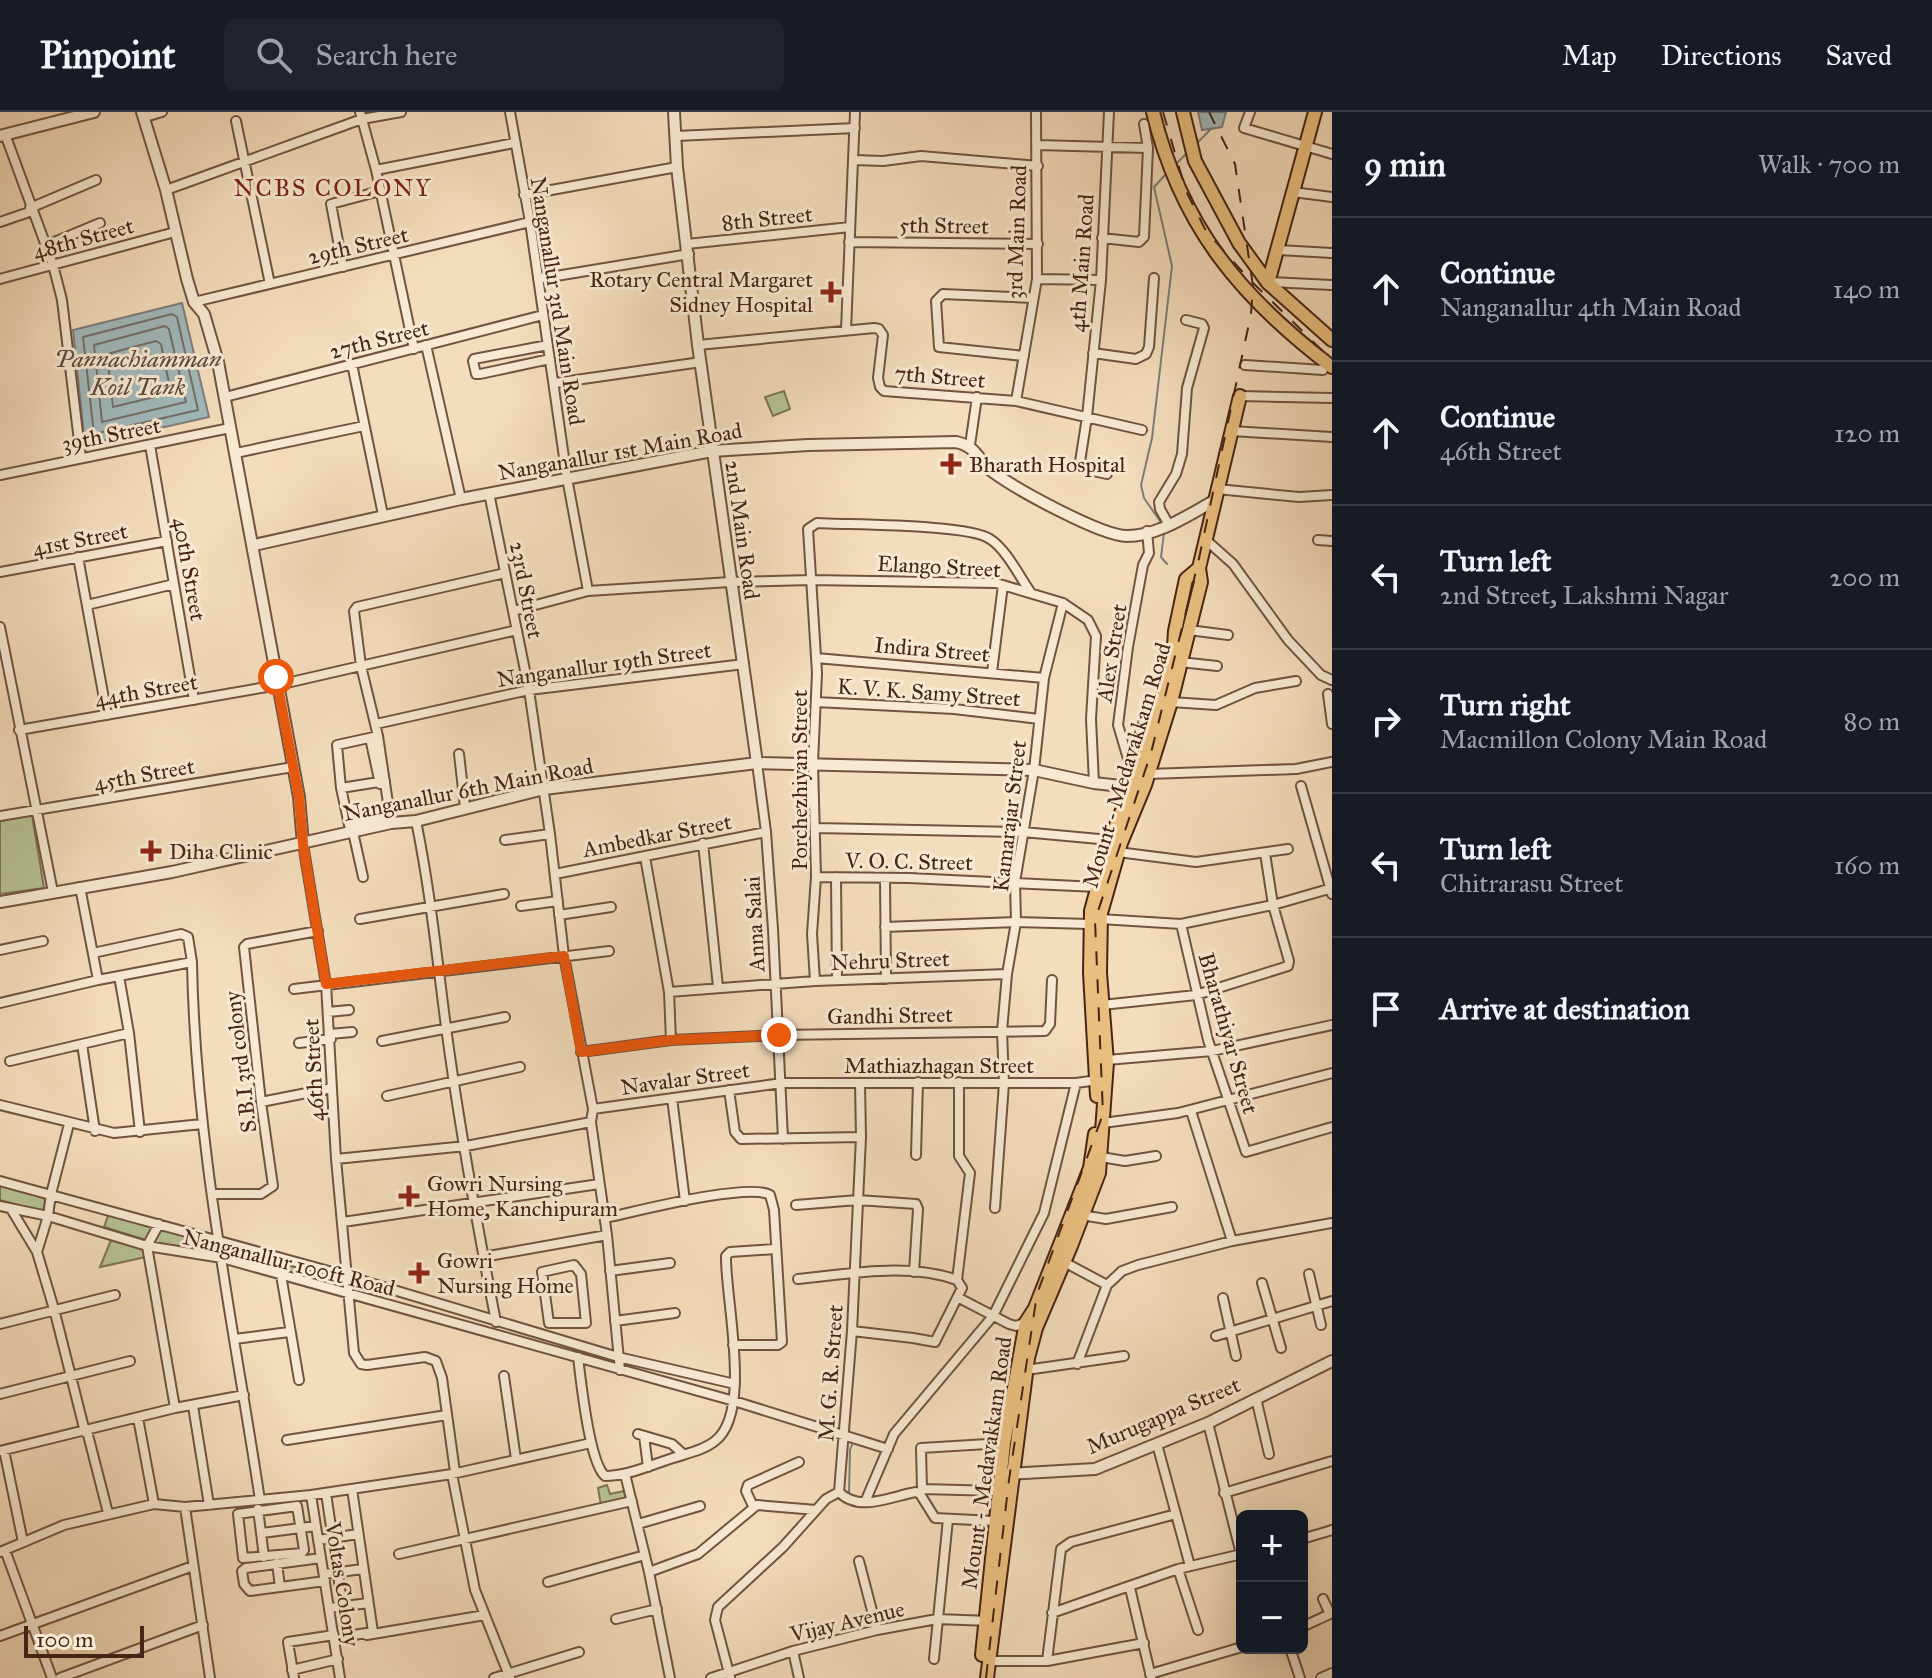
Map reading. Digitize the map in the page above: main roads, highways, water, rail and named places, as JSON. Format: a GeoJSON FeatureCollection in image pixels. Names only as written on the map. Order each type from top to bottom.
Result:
{"type":"FeatureCollection","features":[{"type":"Feature","properties":{"kind":"main road"},"geometry":{"type":"LineString","coordinates":[[1153,112],[1168,166],[1203,237],[1243,288],[1328,369]]}},
{"type":"Feature","properties":{"kind":"main road"},"geometry":{"type":"LineString","coordinates":[[1183,112],[1195,161],[1239,243],[1269,282],[1332,340]]}},
{"type":"Feature","properties":{"kind":"main road"},"geometry":{"type":"LineString","coordinates":[[1269,282],[1315,112]]}},
{"type":"Feature","properties":{"kind":"main road","name":"Mount - Medavakkam Road"},"geometry":{"type":"LineString","coordinates":[[980,1678],[1007,1474],[1031,1325],[1064,1262],[1099,1173],[1103,1123],[1095,921],[1097,887],[1110,840],[1136,785],[1148,774],[1171,702],[1201,582],[1199,568],[1240,396]]}},
{"type":"Feature","properties":{"kind":"main road","name":"Mount - Medavakkam Road"},"geometry":{"type":"LineString","coordinates":[[987,1678],[994,1521],[998,1491],[1007,1474],[1004,1443],[1035,1308],[1090,1168],[1101,1077],[1107,1060],[1095,921],[1173,661],[1175,631],[1186,579],[1199,568]]}},
{"type":"Feature","properties":{"kind":"water"},"geometry":{"type":"Polygon","coordinates":[[[1198,112],[1226,112],[1222,127],[1202,130],[1198,112]]]}},
{"type":"Feature","properties":{"kind":"water","name":"Pannachiamman Koil Tank"},"geometry":{"type":"Polygon","coordinates":[[[182,303],[209,417],[85,445],[73,330],[182,303]]]}},
{"type":"Feature","properties":{"kind":"waterway"},"geometry":{"type":"LineString","coordinates":[[1196,144],[1211,129]]}},
{"type":"Feature","properties":{"kind":"waterway"},"geometry":{"type":"LineString","coordinates":[[1176,164],[1189,151]]}},
{"type":"Feature","properties":{"kind":"waterway"},"geometry":{"type":"LineString","coordinates":[[1162,524],[1144,498],[1141,485],[1152,438],[1172,266],[1154,187],[1166,174]]}},
{"type":"Feature","properties":{"kind":"waterway"},"geometry":{"type":"LineString","coordinates":[[1164,533],[1161,557],[1167,564]]}},
{"type":"Feature","properties":{"kind":"waterway"},"geometry":{"type":"LineString","coordinates":[[849,1494],[852,1445]]}},
{"type":"Feature","properties":{"kind":"railway"},"geometry":{"type":"LineString","coordinates":[[1163,112],[1186,191],[1206,231],[1248,278],[1332,360]]}},
{"type":"Feature","properties":{"kind":"railway"},"geometry":{"type":"LineString","coordinates":[[986,1678],[1009,1480],[1037,1294],[1103,1114],[1095,920],[1151,753],[1198,563],[1251,314],[1253,286],[1235,164],[1209,112]]}},
{"type":"Feature","properties":{"kind":"place","name":"Rotary Central Margaret Sidney Hospital"},"geometry":{"type":"Point","coordinates":[831,292]}},
{"type":"Feature","properties":{"kind":"place","name":"Bharath Hospital"},"geometry":{"type":"Point","coordinates":[951,464]}},
{"type":"Feature","properties":{"kind":"place","name":"Diha Clinic"},"geometry":{"type":"Point","coordinates":[151,851]}},
{"type":"Feature","properties":{"kind":"place","name":"Gowri Nursing Home, Kanchipuram"},"geometry":{"type":"Point","coordinates":[409,1196]}},
{"type":"Feature","properties":{"kind":"place","name":"Gowri Nursing Home"},"geometry":{"type":"Point","coordinates":[419,1273]}},
{"type":"Feature","properties":{"kind":"district","name":"NCBS COLONY"},"geometry":{"type":"Point","coordinates":[333,188]}}]}
